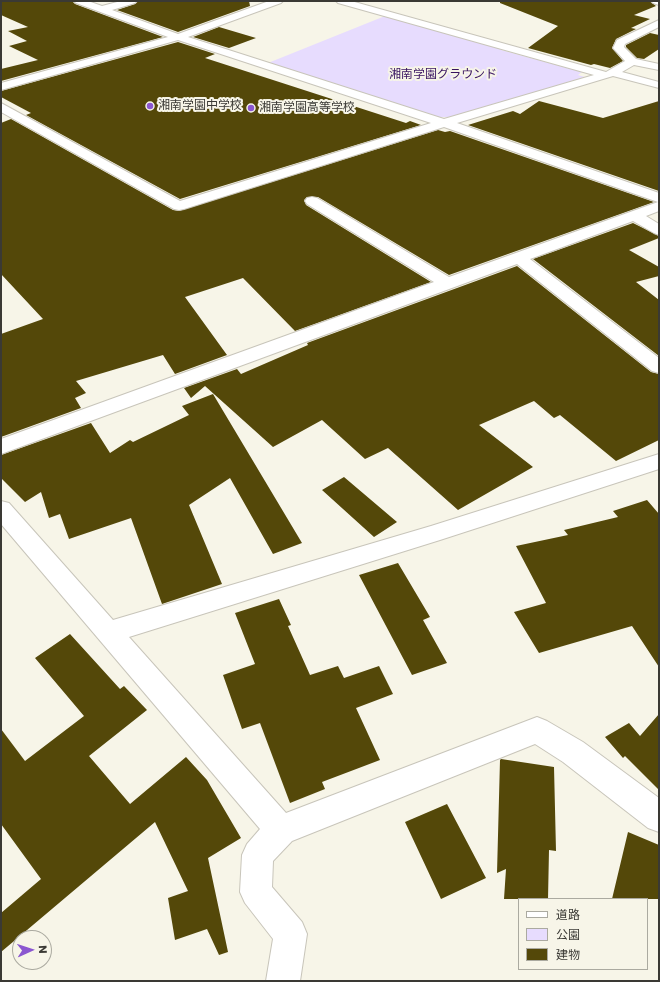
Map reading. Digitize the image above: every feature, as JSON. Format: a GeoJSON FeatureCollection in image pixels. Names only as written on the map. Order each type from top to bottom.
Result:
{"type":"FeatureCollection","features":[{"type":"Feature","properties":{"kind":"street"},"geometry":{"type":"LineString","coordinates":[[79,1],[178,37],[444,123],[659,198]]}},
{"type":"Feature","properties":{"kind":"street"},"geometry":{"type":"LineString","coordinates":[[102,9],[132,1]]}},
{"type":"Feature","properties":{"kind":"street"},"geometry":{"type":"LineString","coordinates":[[1,87],[178,37],[278,1]]}},
{"type":"Feature","properties":{"kind":"street"},"geometry":{"type":"LineString","coordinates":[[341,1],[610,74],[659,84]]}},
{"type":"Feature","properties":{"kind":"street"},"geometry":{"type":"LineString","coordinates":[[659,23],[621,42],[618,48],[632,61],[659,67]]}},
{"type":"Feature","properties":{"kind":"street"},"geometry":{"type":"LineString","coordinates":[[1,108],[179,206],[444,123],[610,74],[632,61]]}},
{"type":"Feature","properties":{"kind":"street"},"geometry":{"type":"LineString","coordinates":[[312,201],[447,283]]}},
{"type":"Feature","properties":{"kind":"street"},"geometry":{"type":"LineString","coordinates":[[1,446],[659,206]]}},
{"type":"Feature","properties":{"kind":"street"},"geometry":{"type":"LineString","coordinates":[[634,215],[659,230]]}},
{"type":"Feature","properties":{"kind":"street"},"geometry":{"type":"LineString","coordinates":[[518,257],[659,368]]}},
{"type":"Feature","properties":{"kind":"street"},"geometry":{"type":"LineString","coordinates":[[109,632],[432,534],[659,461]]}},
{"type":"Feature","properties":{"kind":"street"},"geometry":{"type":"LineString","coordinates":[[1,509],[281,830]]}},
{"type":"Feature","properties":{"kind":"street"},"geometry":{"type":"LineString","coordinates":[[283,981],[290,934],[256,892],[258,855],[281,830],[537,730],[573,752],[659,817]]}},
{"type":"Feature","properties":{"kind":"green space","name":"湘南学園グラウンド"},"geometry":{"type":"Polygon","coordinates":[[[385,16],[497,46],[501,50],[582,72],[578,75],[585,77],[452,117],[439,117],[268,63],[385,16]]]}},
{"type":"Feature","properties":{"kind":"building"},"geometry":{"type":"Polygon","coordinates":[[[1,1],[72,1],[75,4],[163,37],[1,81],[1,69],[38,60],[9,46],[27,41],[8,31],[28,27],[1,15],[1,1]]]}},
{"type":"Feature","properties":{"kind":"building"},"geometry":{"type":"Polygon","coordinates":[[[138,1],[249,1],[250,6],[178,32],[117,10],[135,4],[138,1]]]}},
{"type":"Feature","properties":{"kind":"building"},"geometry":{"type":"Polygon","coordinates":[[[500,1],[650,1],[656,6],[634,15],[650,19],[631,28],[636,29],[616,39],[612,48],[623,61],[610,68],[594,64],[591,65],[528,48],[558,26],[500,3],[500,1]]]}},
{"type":"Feature","properties":{"kind":"building"},"geometry":{"type":"Polygon","coordinates":[[[219,27],[256,38],[229,48],[193,37],[219,27]]]}},
{"type":"Feature","properties":{"kind":"building"},"geometry":{"type":"Polygon","coordinates":[[[650,33],[659,35],[659,49],[644,59],[637,58],[626,47],[626,45],[650,33]]]}},
{"type":"Feature","properties":{"kind":"building"},"geometry":{"type":"Polygon","coordinates":[[[178,42],[215,54],[205,58],[406,123],[410,121],[421,125],[180,199],[26,115],[31,113],[1,97],[1,91],[178,42]]]}},
{"type":"Feature","properties":{"kind":"building"},"geometry":{"type":"Polygon","coordinates":[[[539,101],[603,118],[659,101],[659,191],[468,125],[513,111],[520,114],[539,101]]]}},
{"type":"Feature","properties":{"kind":"building"},"geometry":{"type":"Polygon","coordinates":[[[11,119],[173,210],[179,211],[438,130],[445,132],[450,131],[654,202],[449,275],[318,197],[307,197],[304,200],[306,205],[431,282],[295,331],[243,278],[185,297],[227,355],[175,374],[163,355],[76,381],[86,393],[75,398],[81,408],[1,437],[1,334],[43,319],[1,274],[1,123],[11,119]]]}},
{"type":"Feature","properties":{"kind":"building"},"geometry":{"type":"Polygon","coordinates":[[[633,223],[659,236],[659,238],[629,250],[659,267],[659,276],[636,282],[659,300],[659,356],[533,259],[633,223]]]}},
{"type":"Feature","properties":{"kind":"building"},"geometry":{"type":"Polygon","coordinates":[[[517,266],[651,372],[659,374],[659,440],[616,461],[560,415],[554,418],[534,401],[479,425],[533,467],[458,510],[388,448],[365,459],[322,420],[273,447],[205,386],[191,398],[184,388],[237,369],[241,374],[308,345],[307,343],[517,266]]]}},
{"type":"Feature","properties":{"kind":"building"},"geometry":{"type":"Polygon","coordinates":[[[213,394],[302,543],[273,554],[230,478],[189,505],[222,584],[162,604],[131,518],[69,539],[60,514],[49,518],[41,492],[25,502],[1,478],[1,455],[91,423],[110,453],[130,440],[133,442],[189,415],[182,406],[213,394]]]}},
{"type":"Feature","properties":{"kind":"building"},"geometry":{"type":"Polygon","coordinates":[[[344,477],[397,522],[374,537],[322,490],[344,477]]]}},
{"type":"Feature","properties":{"kind":"building"},"geometry":{"type":"Polygon","coordinates":[[[647,500],[659,514],[659,667],[632,626],[539,653],[514,612],[546,603],[516,546],[568,535],[564,530],[618,517],[613,511],[647,500]]]}},
{"type":"Feature","properties":{"kind":"building"},"geometry":{"type":"Polygon","coordinates":[[[398,563],[430,617],[423,620],[447,663],[412,675],[359,575],[398,563]]]}},
{"type":"Feature","properties":{"kind":"building"},"geometry":{"type":"Polygon","coordinates":[[[279,599],[291,625],[288,626],[310,675],[338,666],[344,678],[379,666],[393,694],[356,708],[380,760],[322,782],[325,789],[290,803],[260,723],[242,729],[223,675],[255,664],[235,613],[279,599]]]}},
{"type":"Feature","properties":{"kind":"building"},"geometry":{"type":"Polygon","coordinates":[[[70,634],[120,689],[124,686],[147,710],[89,756],[130,804],[186,757],[207,780],[241,838],[208,858],[228,952],[219,955],[207,929],[175,940],[168,898],[188,891],[155,822],[27,930],[12,930],[12,943],[1,952],[1,913],[41,879],[1,824],[1,729],[25,761],[84,716],[35,658],[70,634]]]}},
{"type":"Feature","properties":{"kind":"building"},"geometry":{"type":"Polygon","coordinates":[[[659,714],[659,790],[625,756],[623,758],[605,737],[629,723],[640,736],[659,714]]]}},
{"type":"Feature","properties":{"kind":"building"},"geometry":{"type":"Polygon","coordinates":[[[500,760],[554,767],[556,851],[549,850],[548,898],[504,899],[506,869],[497,873],[500,760]]]}},
{"type":"Feature","properties":{"kind":"building"},"geometry":{"type":"Polygon","coordinates":[[[447,804],[486,878],[441,899],[405,822],[447,804]]]}},
{"type":"Feature","properties":{"kind":"building"},"geometry":{"type":"Polygon","coordinates":[[[628,832],[659,845],[659,899],[612,898],[628,832]]]}},
{"type":"Feature","properties":{"kind":"place","name":"湘南学園中学校"},"geometry":{"type":"Point","coordinates":[150,106]}},
{"type":"Feature","properties":{"kind":"place","name":"湘南学園高等学校"},"geometry":{"type":"Point","coordinates":[251,108]}}]}
